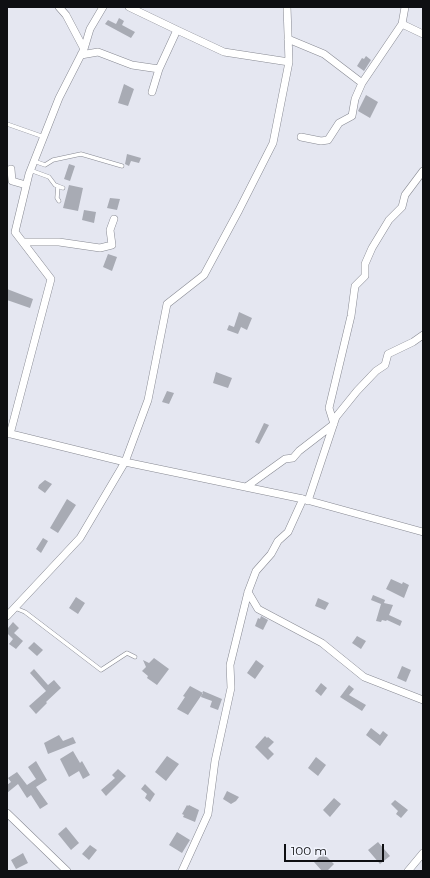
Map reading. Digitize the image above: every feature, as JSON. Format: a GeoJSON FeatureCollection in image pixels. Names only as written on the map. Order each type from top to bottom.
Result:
{"type":"FeatureCollection","features":[{"type":"Feature","properties":{"kind":"street"},"geometry":{"type":"LineString","coordinates":[[59,7],[66,15],[83,52]]}},
{"type":"Feature","properties":{"kind":"street"},"geometry":{"type":"LineString","coordinates":[[103,7],[90,29],[83,52],[59,98],[30,170],[15,232],[51,279],[8,435],[125,462],[306,500],[423,532]]}},
{"type":"Feature","properties":{"kind":"street"},"geometry":{"type":"LineString","coordinates":[[129,7],[224,52],[289,62]]}},
{"type":"Feature","properties":{"kind":"street"},"geometry":{"type":"LineString","coordinates":[[7,616],[80,538],[125,462],[148,400],[167,304],[204,275],[273,143],[289,62],[287,7]]}},
{"type":"Feature","properties":{"kind":"street"},"geometry":{"type":"LineString","coordinates":[[301,137],[321,141],[328,140],[340,123],[352,116],[355,99],[362,83],[402,24],[405,7]]}},
{"type":"Feature","properties":{"kind":"street"},"geometry":{"type":"LineString","coordinates":[[402,24],[416,32],[423,34]]}},
{"type":"Feature","properties":{"kind":"street"},"geometry":{"type":"LineString","coordinates":[[152,92],[159,69],[177,30]]}},
{"type":"Feature","properties":{"kind":"street"},"geometry":{"type":"LineString","coordinates":[[288,39],[324,54],[362,83]]}},
{"type":"Feature","properties":{"kind":"street"},"geometry":{"type":"LineString","coordinates":[[83,52],[98,52],[132,65],[159,69]]}},
{"type":"Feature","properties":{"kind":"street"},"geometry":{"type":"LineString","coordinates":[[11,169],[12,181],[26,185]]}},
{"type":"Feature","properties":{"kind":"street"},"geometry":{"type":"LineString","coordinates":[[334,424],[329,408],[351,316],[355,286],[365,276],[365,264],[372,248],[389,220],[402,207],[406,195],[423,171]]}},
{"type":"Feature","properties":{"kind":"street"},"geometry":{"type":"LineString","coordinates":[[23,242],[59,242],[100,248],[112,245],[110,230],[114,219]]}},
{"type":"Feature","properties":{"kind":"street"},"geometry":{"type":"LineString","coordinates":[[182,871],[208,814],[215,761],[231,688],[230,665],[248,592],[256,571],[271,554],[278,541],[288,532],[306,500],[336,417],[357,391],[376,371],[385,365],[388,354],[413,342],[423,335]]}},
{"type":"Feature","properties":{"kind":"street"},"geometry":{"type":"LineString","coordinates":[[246,487],[285,459],[293,458],[299,451],[334,424]]}},
{"type":"Feature","properties":{"kind":"street"},"geometry":{"type":"LineString","coordinates":[[248,592],[258,609],[322,643],[364,677],[423,700]]}},
{"type":"Feature","properties":{"kind":"street"},"geometry":{"type":"LineString","coordinates":[[7,813],[67,871]]}},
{"type":"Feature","properties":{"kind":"street"},"geometry":{"type":"LineString","coordinates":[[408,871],[423,853]]}},
{"type":"Feature","properties":{"kind":"lane"},"geometry":{"type":"LineString","coordinates":[[7,124],[44,137]]}},
{"type":"Feature","properties":{"kind":"lane"},"geometry":{"type":"LineString","coordinates":[[34,162],[44,166],[53,160],[81,154],[122,166]]}},
{"type":"Feature","properties":{"kind":"lane"},"geometry":{"type":"LineString","coordinates":[[30,170],[50,177],[55,185],[63,188]]}},
{"type":"Feature","properties":{"kind":"lane"},"geometry":{"type":"LineString","coordinates":[[58,186],[57,198],[59,200]]}},
{"type":"Feature","properties":{"kind":"lane"},"geometry":{"type":"LineString","coordinates":[[15,608],[25,612],[101,670],[127,653],[135,657]]}},
{"type":"Feature","properties":{"kind":"building"},"geometry":{"type":"Polygon","coordinates":[[[119,18],[124,21],[122,25],[135,32],[131,38],[105,24],[108,20],[116,24],[119,18]]]}},
{"type":"Feature","properties":{"kind":"building"},"geometry":{"type":"Polygon","coordinates":[[[366,56],[371,60],[364,71],[357,66],[362,58],[364,59],[366,56]]]}},
{"type":"Feature","properties":{"kind":"building"},"geometry":{"type":"Polygon","coordinates":[[[124,84],[134,89],[128,106],[118,103],[124,84]]]}},
{"type":"Feature","properties":{"kind":"building"},"geometry":{"type":"Polygon","coordinates":[[[366,95],[378,102],[370,118],[358,111],[366,95]]]}},
{"type":"Feature","properties":{"kind":"building"},"geometry":{"type":"Polygon","coordinates":[[[127,154],[141,158],[139,163],[131,161],[129,166],[125,164],[127,154]]]}},
{"type":"Feature","properties":{"kind":"building"},"geometry":{"type":"Polygon","coordinates":[[[69,164],[75,166],[70,181],[64,179],[69,164]]]}},
{"type":"Feature","properties":{"kind":"building"},"geometry":{"type":"Polygon","coordinates":[[[69,185],[83,188],[78,211],[63,208],[69,185]]]}},
{"type":"Feature","properties":{"kind":"building"},"geometry":{"type":"Polygon","coordinates":[[[110,198],[120,199],[117,210],[107,208],[110,198]]]}},
{"type":"Feature","properties":{"kind":"building"},"geometry":{"type":"Polygon","coordinates":[[[84,210],[96,212],[94,223],[82,220],[84,210]]]}},
{"type":"Feature","properties":{"kind":"building"},"geometry":{"type":"Polygon","coordinates":[[[108,254],[117,257],[112,271],[103,267],[108,254]]]}},
{"type":"Feature","properties":{"kind":"building"},"geometry":{"type":"Polygon","coordinates":[[[7,289],[33,299],[30,308],[7,300],[7,289]]]}},
{"type":"Feature","properties":{"kind":"building"},"geometry":{"type":"Polygon","coordinates":[[[239,312],[252,318],[247,330],[241,327],[238,334],[227,330],[229,325],[234,327],[239,312]]]}},
{"type":"Feature","properties":{"kind":"building"},"geometry":{"type":"Polygon","coordinates":[[[216,372],[232,378],[228,388],[213,383],[216,372]]]}},
{"type":"Feature","properties":{"kind":"building"},"geometry":{"type":"Polygon","coordinates":[[[167,391],[174,393],[169,404],[162,402],[167,391]]]}},
{"type":"Feature","properties":{"kind":"building"},"geometry":{"type":"Polygon","coordinates":[[[264,423],[269,425],[259,444],[255,442],[264,423]]]}},
{"type":"Feature","properties":{"kind":"building"},"geometry":{"type":"Polygon","coordinates":[[[45,480],[52,484],[45,493],[38,488],[39,485],[45,480]]]}},
{"type":"Feature","properties":{"kind":"building"},"geometry":{"type":"Polygon","coordinates":[[[67,499],[76,505],[58,533],[50,528],[67,499]]]}},
{"type":"Feature","properties":{"kind":"building"},"geometry":{"type":"Polygon","coordinates":[[[43,538],[48,541],[41,553],[36,549],[43,538]]]}},
{"type":"Feature","properties":{"kind":"building"},"geometry":{"type":"Polygon","coordinates":[[[391,579],[402,584],[403,582],[409,585],[404,598],[386,589],[391,579]]]}},
{"type":"Feature","properties":{"kind":"building"},"geometry":{"type":"Polygon","coordinates":[[[373,595],[385,600],[384,603],[393,605],[389,615],[402,621],[400,626],[387,620],[382,620],[381,622],[376,621],[381,604],[371,600],[373,595]]]}},
{"type":"Feature","properties":{"kind":"building"},"geometry":{"type":"Polygon","coordinates":[[[76,597],[85,603],[78,614],[69,608],[76,597]]]}},
{"type":"Feature","properties":{"kind":"building"},"geometry":{"type":"Polygon","coordinates":[[[318,598],[329,603],[325,610],[315,606],[318,598]]]}},
{"type":"Feature","properties":{"kind":"building"},"geometry":{"type":"Polygon","coordinates":[[[261,616],[268,620],[263,630],[255,626],[258,618],[260,619],[261,616]]]}},
{"type":"Feature","properties":{"kind":"building"},"geometry":{"type":"Polygon","coordinates":[[[13,622],[19,628],[14,633],[23,641],[16,649],[9,644],[13,639],[7,633],[7,628],[13,622]]]}},
{"type":"Feature","properties":{"kind":"building"},"geometry":{"type":"Polygon","coordinates":[[[357,636],[366,641],[361,649],[352,643],[357,636]]]}},
{"type":"Feature","properties":{"kind":"building"},"geometry":{"type":"Polygon","coordinates":[[[34,642],[43,650],[37,656],[28,648],[34,642]]]}},
{"type":"Feature","properties":{"kind":"building"},"geometry":{"type":"Polygon","coordinates":[[[154,658],[169,669],[157,685],[147,678],[148,676],[142,671],[146,667],[143,660],[149,663],[154,658]]]}},
{"type":"Feature","properties":{"kind":"building"},"geometry":{"type":"Polygon","coordinates":[[[256,660],[264,666],[255,679],[247,673],[256,660]]]}},
{"type":"Feature","properties":{"kind":"building"},"geometry":{"type":"Polygon","coordinates":[[[402,666],[411,670],[406,682],[397,678],[402,666]]]}},
{"type":"Feature","properties":{"kind":"building"},"geometry":{"type":"Polygon","coordinates":[[[34,669],[48,685],[54,680],[61,688],[36,714],[29,706],[46,691],[30,673],[34,669]]]}},
{"type":"Feature","properties":{"kind":"building"},"geometry":{"type":"Polygon","coordinates":[[[321,683],[327,688],[321,696],[315,691],[321,683]]]}},
{"type":"Feature","properties":{"kind":"building"},"geometry":{"type":"Polygon","coordinates":[[[349,685],[354,689],[349,695],[366,705],[362,711],[340,697],[349,685]]]}},
{"type":"Feature","properties":{"kind":"building"},"geometry":{"type":"Polygon","coordinates":[[[190,686],[203,693],[188,715],[177,709],[190,686]]]}},
{"type":"Feature","properties":{"kind":"building"},"geometry":{"type":"Polygon","coordinates":[[[203,691],[222,699],[218,710],[210,707],[212,701],[201,697],[203,691]]]}},
{"type":"Feature","properties":{"kind":"building"},"geometry":{"type":"Polygon","coordinates":[[[371,728],[380,735],[383,731],[388,735],[380,746],[366,735],[371,728]]]}},
{"type":"Feature","properties":{"kind":"building"},"geometry":{"type":"Polygon","coordinates":[[[59,735],[63,741],[73,737],[76,743],[48,754],[44,743],[59,735]]]}},
{"type":"Feature","properties":{"kind":"building"},"geometry":{"type":"Polygon","coordinates":[[[265,736],[274,742],[268,748],[274,754],[268,760],[255,747],[265,736]]]}},
{"type":"Feature","properties":{"kind":"building"},"geometry":{"type":"Polygon","coordinates":[[[73,751],[80,763],[82,761],[90,775],[83,779],[79,771],[69,777],[60,759],[73,751]]]}},
{"type":"Feature","properties":{"kind":"building"},"geometry":{"type":"Polygon","coordinates":[[[167,756],[179,764],[166,781],[155,772],[167,756]]]}},
{"type":"Feature","properties":{"kind":"building"},"geometry":{"type":"Polygon","coordinates":[[[316,757],[326,765],[318,776],[308,768],[316,757]]]}},
{"type":"Feature","properties":{"kind":"building"},"geometry":{"type":"Polygon","coordinates":[[[36,761],[47,780],[36,787],[48,804],[40,809],[31,795],[27,798],[18,784],[7,793],[7,785],[11,782],[8,778],[17,772],[27,785],[36,779],[28,767],[36,761]]]}},
{"type":"Feature","properties":{"kind":"building"},"geometry":{"type":"Polygon","coordinates":[[[118,769],[126,776],[106,796],[101,790],[115,778],[112,775],[118,769]]]}},
{"type":"Feature","properties":{"kind":"building"},"geometry":{"type":"Polygon","coordinates":[[[145,784],[155,794],[150,802],[145,798],[147,794],[141,789],[145,784]]]}},
{"type":"Feature","properties":{"kind":"building"},"geometry":{"type":"Polygon","coordinates":[[[227,791],[239,797],[231,804],[223,799],[227,791]]]}},
{"type":"Feature","properties":{"kind":"building"},"geometry":{"type":"Polygon","coordinates":[[[334,798],[341,804],[330,817],[323,810],[334,798]]]}},
{"type":"Feature","properties":{"kind":"building"},"geometry":{"type":"Polygon","coordinates":[[[395,800],[408,810],[401,818],[396,814],[398,811],[391,804],[395,800]]]}},
{"type":"Feature","properties":{"kind":"building"},"geometry":{"type":"Polygon","coordinates":[[[187,805],[199,810],[195,822],[183,817],[184,815],[182,814],[187,805]]]}},
{"type":"Feature","properties":{"kind":"building"},"geometry":{"type":"Polygon","coordinates":[[[66,827],[79,843],[71,850],[58,834],[66,827]]]}},
{"type":"Feature","properties":{"kind":"building"},"geometry":{"type":"Polygon","coordinates":[[[177,832],[190,840],[182,853],[169,845],[177,832]]]}},
{"type":"Feature","properties":{"kind":"building"},"geometry":{"type":"Polygon","coordinates":[[[378,842],[390,856],[380,864],[368,850],[378,842]]]}},
{"type":"Feature","properties":{"kind":"building"},"geometry":{"type":"Polygon","coordinates":[[[90,845],[97,850],[89,860],[82,854],[90,845]]]}},
{"type":"Feature","properties":{"kind":"building"},"geometry":{"type":"Polygon","coordinates":[[[23,853],[28,863],[16,869],[11,860],[23,853]]]}},
{"type":"Feature","properties":{"kind":"building"},"geometry":{"type":"Polygon","coordinates":[[[323,853],[334,864],[327,871],[322,871],[314,862],[323,853]]]}}]}
